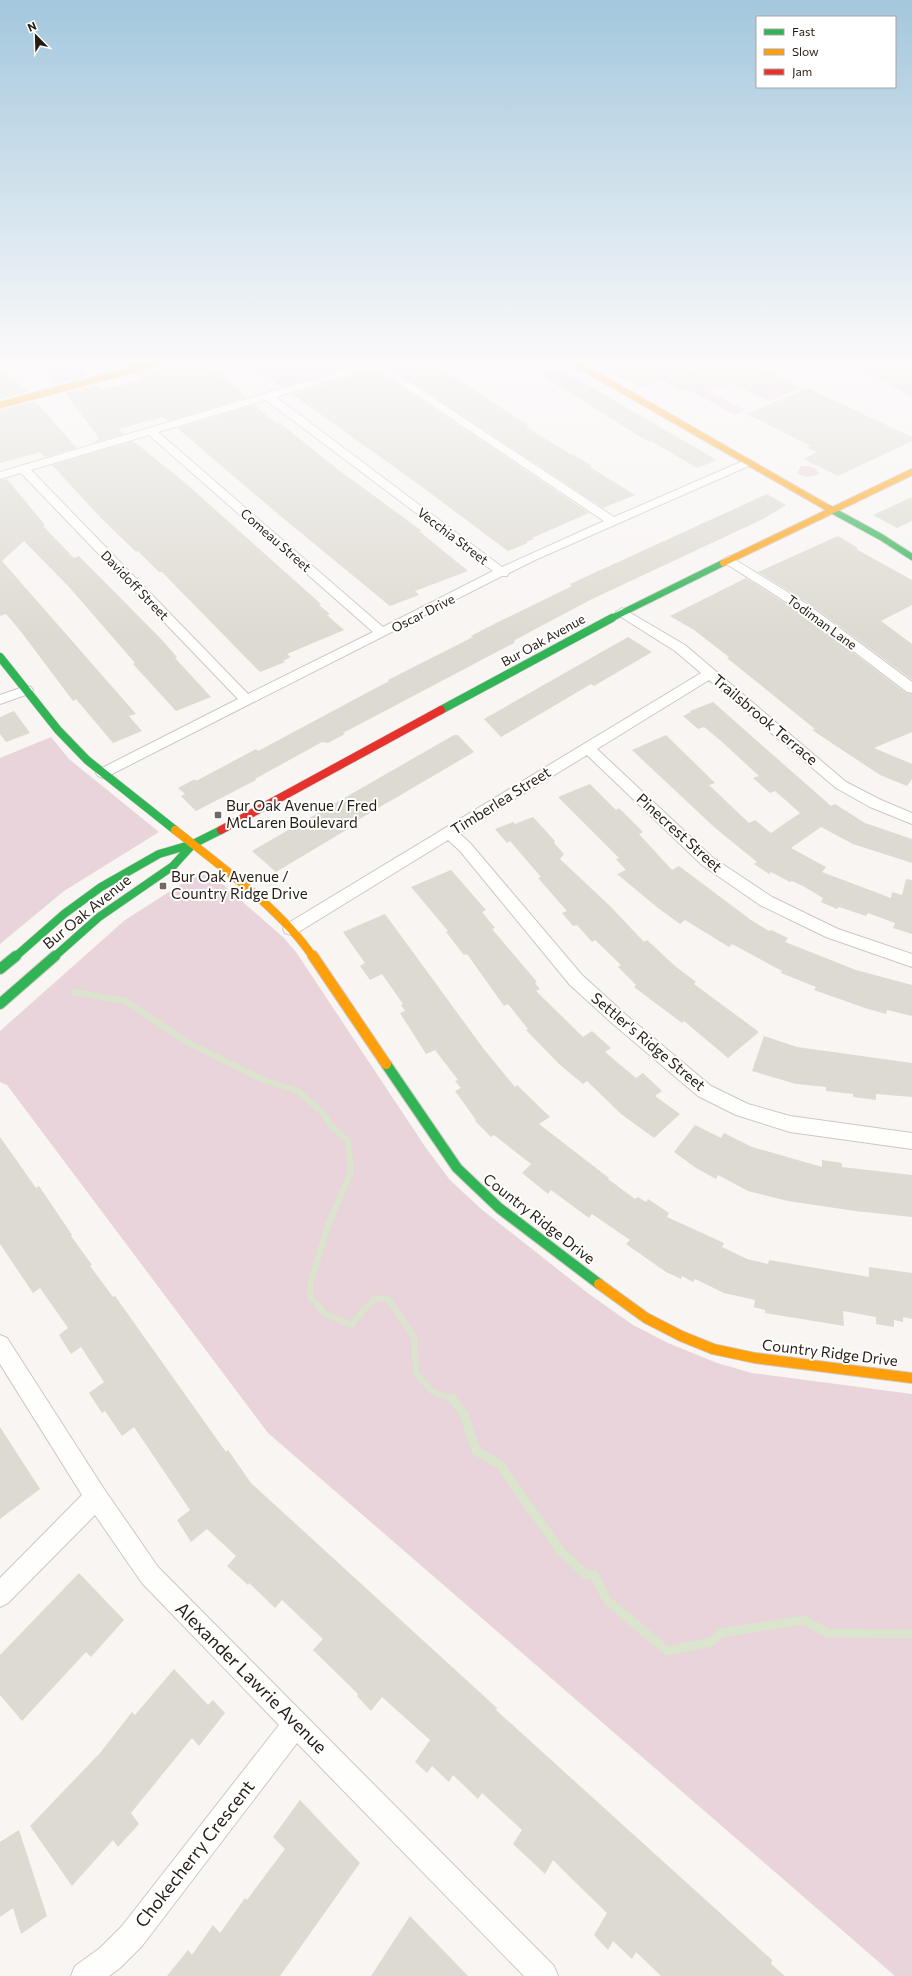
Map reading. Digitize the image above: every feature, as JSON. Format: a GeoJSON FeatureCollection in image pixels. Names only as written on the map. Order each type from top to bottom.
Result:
{"type":"FeatureCollection","features":[{"type":"Feature","properties":{"kind":"street"},"geometry":{"type":"LineString","coordinates":[[0,476],[84,452]]}},
{"type":"Feature","properties":{"kind":"street","name":"Comeau Street"},"geometry":{"type":"LineString","coordinates":[[175,452],[382,633]]}},
{"type":"Feature","properties":{"kind":"street","name":"Vecchia Street"},"geometry":{"type":"LineString","coordinates":[[342,452],[503,572]]}},
{"type":"Feature","properties":{"kind":"street"},"geometry":{"type":"LineString","coordinates":[[509,452],[614,522]]}},
{"type":"Feature","properties":{"kind":"street"},"geometry":{"type":"LineString","coordinates":[[730,452],[834,510],[912,557]]}},
{"type":"Feature","properties":{"kind":"street","name":"Oscar Drive"},"geometry":{"type":"LineString","coordinates":[[103,773],[538,554],[614,522],[747,462]]}},
{"type":"Feature","properties":{"kind":"street","name":"Davidoff Street"},"geometry":{"type":"LineString","coordinates":[[24,470],[247,701]]}},
{"type":"Feature","properties":{"kind":"street","name":"Bur Oak Avenue"},"geometry":{"type":"LineString","coordinates":[[0,969],[64,914],[101,887],[159,854],[193,844],[622,612],[912,472]]}},
{"type":"Feature","properties":{"kind":"street","name":"Todiman Lane"},"geometry":{"type":"LineString","coordinates":[[730,560],[806,609],[912,689]]}},
{"type":"Feature","properties":{"kind":"street","name":"Trailsbrook Terrace"},"geometry":{"type":"LineString","coordinates":[[622,612],[680,648],[841,785],[893,812],[912,819]]}},
{"type":"Feature","properties":{"kind":"street","name":"Country Ridge Drive"},"geometry":{"type":"LineString","coordinates":[[0,657],[70,744],[103,773],[193,844],[291,929],[305,944],[457,1168],[499,1208],[616,1297],[646,1318],[681,1336],[713,1349],[755,1358],[912,1378]]}},
{"type":"Feature","properties":{"kind":"street","name":"Timberlea Street"},"geometry":{"type":"LineString","coordinates":[[291,929],[710,673]]}},
{"type":"Feature","properties":{"kind":"street"},"geometry":{"type":"LineString","coordinates":[[0,700],[26,690]]}},
{"type":"Feature","properties":{"kind":"street","name":"Pinecrest Street"},"geometry":{"type":"LineString","coordinates":[[588,748],[707,861],[766,901],[832,933],[912,960]]}},
{"type":"Feature","properties":{"kind":"street","name":"Settler's Ridge Street"},"geometry":{"type":"LineString","coordinates":[[449,833],[465,847],[576,980],[590,994],[698,1086],[719,1100],[750,1113],[795,1125],[912,1141]]}},
{"type":"Feature","properties":{"kind":"street","name":"Bur Oak Avenue"},"geometry":{"type":"LineString","coordinates":[[0,1004],[98,917],[174,866],[193,844]]}},
{"type":"Feature","properties":{"kind":"street","name":"Alexander Lawrie Avenue"},"geometry":{"type":"LineString","coordinates":[[0,1345],[96,1497],[150,1575],[544,1976]]}},
{"type":"Feature","properties":{"kind":"street"},"geometry":{"type":"LineString","coordinates":[[0,1595],[96,1497]]}},
{"type":"Feature","properties":{"kind":"street","name":"Chokecherry Crescent"},"geometry":{"type":"LineString","coordinates":[[85,1976],[110,1958],[132,1936],[296,1724]]}},
{"type":"Feature","properties":{"kind":"shaded area"},"geometry":{"type":"Polygon","coordinates":[[[801,466],[817,469],[819,474],[813,476],[802,476],[797,473],[801,466]]]}},
{"type":"Feature","properties":{"kind":"shaded area"},"geometry":{"type":"Polygon","coordinates":[[[51,737],[69,759],[159,832],[64,891],[0,944],[0,758],[51,737]]]}},
{"type":"Feature","properties":{"kind":"shaded area"},"geometry":{"type":"Polygon","coordinates":[[[205,869],[283,937],[296,952],[426,1148],[450,1180],[480,1208],[589,1294],[633,1325],[668,1343],[717,1363],[752,1373],[912,1394],[912,1976],[895,1976],[268,1433],[7,1085],[0,1082],[0,1031],[125,920],[205,869]]]}},
{"type":"Feature","properties":{"kind":"building"},"geometry":{"type":"Polygon","coordinates":[[[0,452],[39,452],[0,463],[0,452]]]}},
{"type":"Feature","properties":{"kind":"building"},"geometry":{"type":"Polygon","coordinates":[[[40,452],[62,452],[45,457],[40,452]]]}},
{"type":"Feature","properties":{"kind":"building"},"geometry":{"type":"Polygon","coordinates":[[[95,452],[147,452],[183,481],[321,604],[319,605],[330,614],[327,615],[344,630],[287,654],[291,657],[283,661],[285,662],[260,672],[162,572],[159,572],[138,551],[136,552],[100,517],[52,465],[95,452]]]}},
{"type":"Feature","properties":{"kind":"building"},"geometry":{"type":"Polygon","coordinates":[[[205,452],[316,452],[422,531],[419,531],[468,571],[415,591],[419,595],[390,606],[205,452]]]}},
{"type":"Feature","properties":{"kind":"building"},"geometry":{"type":"Polygon","coordinates":[[[373,452],[499,452],[589,513],[532,538],[534,539],[526,542],[528,543],[508,551],[373,452]]]}},
{"type":"Feature","properties":{"kind":"building"},"geometry":{"type":"Polygon","coordinates":[[[518,452],[567,452],[572,454],[635,495],[603,508],[518,452]]]}},
{"type":"Feature","properties":{"kind":"building"},"geometry":{"type":"Polygon","coordinates":[[[670,452],[703,452],[717,460],[697,468],[670,452]]]}},
{"type":"Feature","properties":{"kind":"building"},"geometry":{"type":"Polygon","coordinates":[[[817,452],[888,452],[838,476],[803,459],[817,452]]]}},
{"type":"Feature","properties":{"kind":"building"},"geometry":{"type":"Polygon","coordinates":[[[7,479],[45,525],[43,526],[74,558],[79,556],[161,639],[177,657],[175,658],[211,697],[176,711],[133,664],[135,663],[70,588],[24,541],[2,561],[136,714],[129,716],[142,731],[113,743],[76,699],[73,701],[6,614],[0,616],[0,480],[7,479]]]}},
{"type":"Feature","properties":{"kind":"building"},"geometry":{"type":"Polygon","coordinates":[[[767,494],[786,505],[763,519],[590,600],[515,640],[514,643],[343,733],[345,734],[328,743],[322,742],[255,779],[256,780],[196,811],[181,796],[185,794],[178,788],[195,779],[196,781],[256,749],[258,751],[389,681],[388,680],[473,637],[471,636],[572,586],[570,584],[767,494]]]}},
{"type":"Feature","properties":{"kind":"building"},"geometry":{"type":"Polygon","coordinates":[[[912,497],[912,521],[897,528],[873,515],[912,497]]]}},
{"type":"Feature","properties":{"kind":"building"},"geometry":{"type":"Polygon","coordinates":[[[838,536],[858,548],[856,549],[912,580],[912,605],[881,621],[912,644],[912,680],[811,605],[758,572],[838,536]]]}},
{"type":"Feature","properties":{"kind":"building"},"geometry":{"type":"Polygon","coordinates":[[[746,578],[801,613],[906,693],[912,694],[912,732],[874,748],[912,764],[912,779],[907,786],[880,775],[812,730],[815,729],[727,658],[729,657],[694,630],[670,616],[746,578]]]}},
{"type":"Feature","properties":{"kind":"building"},"geometry":{"type":"Polygon","coordinates":[[[628,637],[652,652],[594,686],[591,684],[501,737],[484,719],[628,637]]]}},
{"type":"Feature","properties":{"kind":"building"},"geometry":{"type":"Polygon","coordinates":[[[713,702],[831,806],[835,804],[865,823],[912,839],[912,863],[853,844],[821,827],[791,848],[826,867],[822,872],[891,898],[892,892],[902,895],[906,879],[912,880],[912,934],[893,928],[895,923],[868,913],[866,916],[839,907],[837,909],[821,902],[823,898],[803,886],[792,881],[790,882],[771,872],[769,874],[754,864],[757,862],[714,827],[632,750],[666,735],[715,783],[709,785],[749,823],[755,820],[771,833],[800,813],[775,791],[770,793],[753,778],[759,776],[721,741],[704,727],[698,729],[683,716],[691,712],[690,711],[713,702]]]}},
{"type":"Feature","properties":{"kind":"building"},"geometry":{"type":"Polygon","coordinates":[[[14,711],[30,733],[6,742],[0,734],[0,717],[14,711]]]}},
{"type":"Feature","properties":{"kind":"building"},"geometry":{"type":"Polygon","coordinates":[[[454,735],[458,735],[474,752],[351,824],[353,826],[276,872],[252,851],[454,735]]]}},
{"type":"Feature","properties":{"kind":"building"},"geometry":{"type":"Polygon","coordinates":[[[590,784],[616,810],[619,808],[643,832],[639,834],[672,870],[679,866],[751,920],[769,931],[771,930],[788,938],[785,942],[856,970],[912,985],[912,1016],[887,1010],[886,1014],[814,990],[816,987],[781,973],[782,971],[732,944],[729,947],[685,920],[680,924],[617,874],[626,870],[616,859],[619,858],[558,797],[590,784]]]}},
{"type":"Feature","properties":{"kind":"building"},"geometry":{"type":"Polygon","coordinates":[[[533,817],[555,841],[554,843],[564,854],[560,859],[611,907],[644,942],[647,940],[675,966],[696,982],[694,984],[759,1032],[728,1058],[684,1021],[682,1023],[634,987],[636,985],[618,967],[621,965],[595,940],[592,942],[577,925],[573,926],[562,913],[567,911],[538,878],[541,877],[510,841],[507,843],[495,829],[513,822],[515,824],[533,817]]]}},
{"type":"Feature","properties":{"kind":"building"},"geometry":{"type":"Polygon","coordinates":[[[451,870],[486,910],[482,912],[495,928],[492,929],[537,982],[535,983],[540,989],[536,991],[583,1037],[592,1031],[611,1048],[605,1052],[636,1078],[643,1073],[662,1091],[655,1096],[680,1114],[654,1138],[621,1114],[587,1081],[583,1084],[559,1064],[526,1030],[528,1029],[508,1004],[504,1006],[467,954],[464,955],[446,932],[448,931],[411,887],[451,870]]]}},
{"type":"Feature","properties":{"kind":"building"},"geometry":{"type":"Polygon","coordinates":[[[385,914],[483,1048],[515,1087],[517,1085],[550,1117],[539,1124],[609,1178],[608,1179],[635,1199],[638,1197],[646,1202],[648,1199],[669,1213],[667,1217],[724,1243],[722,1247],[747,1259],[768,1264],[769,1260],[869,1277],[869,1267],[912,1273],[912,1319],[903,1317],[903,1322],[894,1320],[894,1327],[876,1324],[876,1317],[843,1311],[844,1326],[765,1313],[765,1310],[754,1307],[755,1300],[724,1293],[695,1279],[693,1282],[682,1276],[681,1279],[666,1272],[626,1244],[630,1240],[592,1214],[589,1218],[551,1190],[548,1194],[522,1173],[531,1164],[494,1135],[491,1137],[475,1121],[476,1120],[455,1091],[461,1088],[455,1081],[458,1080],[435,1050],[426,1054],[400,1013],[405,1011],[401,1005],[403,1004],[382,974],[370,980],[360,966],[365,963],[343,932],[385,914]]]}},
{"type":"Feature","properties":{"kind":"building"},"geometry":{"type":"Polygon","coordinates":[[[764,1036],[797,1047],[912,1063],[912,1097],[876,1094],[876,1100],[853,1097],[853,1094],[826,1091],[826,1087],[796,1084],[752,1071],[764,1036]]]}},
{"type":"Feature","properties":{"kind":"building"},"geometry":{"type":"Polygon","coordinates":[[[695,1125],[721,1138],[724,1133],[752,1147],[822,1167],[822,1160],[842,1163],[842,1167],[912,1175],[912,1217],[855,1211],[788,1201],[748,1191],[718,1175],[716,1179],[696,1168],[674,1152],[695,1125]]]}},
{"type":"Feature","properties":{"kind":"building"},"geometry":{"type":"Polygon","coordinates":[[[0,1137],[36,1188],[39,1186],[72,1235],[71,1236],[92,1265],[90,1266],[113,1297],[115,1296],[226,1452],[228,1450],[251,1483],[497,1708],[496,1710],[772,1960],[771,1964],[785,1976],[661,1976],[636,1952],[632,1959],[613,1941],[608,1950],[594,1935],[607,1913],[553,1860],[545,1874],[513,1844],[522,1830],[482,1793],[478,1799],[453,1775],[449,1782],[432,1766],[427,1773],[415,1762],[430,1740],[382,1697],[371,1711],[357,1696],[358,1694],[313,1650],[323,1639],[282,1600],[275,1608],[249,1583],[248,1585],[227,1566],[236,1556],[207,1529],[191,1542],[177,1520],[190,1510],[134,1427],[122,1436],[105,1411],[102,1413],[89,1393],[104,1382],[81,1347],[71,1354],[59,1335],[68,1328],[40,1288],[33,1293],[0,1244],[0,1137]]]}},
{"type":"Feature","properties":{"kind":"building"},"geometry":{"type":"Polygon","coordinates":[[[0,1427],[40,1489],[0,1519],[0,1427]]]}},
{"type":"Feature","properties":{"kind":"building"},"geometry":{"type":"Polygon","coordinates":[[[79,1573],[124,1620],[91,1657],[86,1652],[22,1721],[0,1695],[0,1655],[79,1573]]]}},
{"type":"Feature","properties":{"kind":"building"},"geometry":{"type":"Polygon","coordinates":[[[174,1669],[208,1705],[213,1700],[225,1713],[199,1746],[192,1738],[131,1813],[139,1824],[118,1847],[113,1840],[72,1886],[30,1826],[100,1753],[132,1712],[135,1715],[174,1669]]]}},
{"type":"Feature","properties":{"kind":"building"},"geometry":{"type":"Polygon","coordinates":[[[300,1800],[360,1863],[280,1976],[167,1976],[188,1950],[192,1955],[213,1925],[220,1933],[245,1898],[247,1900],[285,1849],[273,1837],[300,1800]]]}},
{"type":"Feature","properties":{"kind":"building"},"geometry":{"type":"Polygon","coordinates":[[[19,1830],[47,1916],[21,1934],[13,1908],[0,1917],[0,1842],[19,1830]]]}},
{"type":"Feature","properties":{"kind":"building"},"geometry":{"type":"Polygon","coordinates":[[[410,1916],[468,1976],[371,1976],[410,1916]]]}},
{"type":"Feature","properties":{"kind":"waterway"},"geometry":{"type":"LineString","coordinates":[[73,992],[126,1001],[187,1042],[266,1081],[298,1091],[323,1113],[331,1126],[348,1141],[351,1172],[328,1225],[311,1281],[310,1297],[326,1314],[351,1325],[375,1298],[388,1299],[414,1337],[416,1374],[433,1392],[453,1399]]}},
{"type":"Feature","properties":{"kind":"waterway"},"geometry":{"type":"LineString","coordinates":[[453,1399],[464,1415],[476,1451],[499,1464],[560,1550],[586,1575],[594,1574],[607,1600],[667,1651],[711,1642],[721,1633],[804,1620],[827,1633],[912,1634]]}},
{"type":"Feature","properties":{"kind":"traffic: fast"},"geometry":{"type":"LineString","coordinates":[[828,508],[881,537],[912,557]]}},
{"type":"Feature","properties":{"kind":"traffic: fast"},"geometry":{"type":"LineString","coordinates":[[441,710],[635,605],[723,563]]}},
{"type":"Feature","properties":{"kind":"traffic: fast"},"geometry":{"type":"LineString","coordinates":[[0,657],[58,730],[87,760],[175,830]]}},
{"type":"Feature","properties":{"kind":"traffic: fast"},"geometry":{"type":"LineString","coordinates":[[0,969],[64,914],[101,887],[159,854],[193,844],[221,830]]}},
{"type":"Feature","properties":{"kind":"traffic: fast"},"geometry":{"type":"LineString","coordinates":[[0,1004],[99,917],[173,866],[193,844]]}},
{"type":"Feature","properties":{"kind":"traffic: fast"},"geometry":{"type":"LineString","coordinates":[[386,1064],[457,1168],[499,1208],[599,1284]]}},
{"type":"Feature","properties":{"kind":"traffic: slow"},"geometry":{"type":"LineString","coordinates":[[728,452],[828,508]]}},
{"type":"Feature","properties":{"kind":"traffic: slow"},"geometry":{"type":"LineString","coordinates":[[723,563],[912,472]]}},
{"type":"Feature","properties":{"kind":"traffic: slow"},"geometry":{"type":"LineString","coordinates":[[175,830],[226,870],[275,913],[305,944],[386,1064]]}},
{"type":"Feature","properties":{"kind":"traffic: slow"},"geometry":{"type":"LineString","coordinates":[[599,1284],[646,1318],[681,1336],[713,1349],[755,1358],[912,1378]]}},
{"type":"Feature","properties":{"kind":"traffic: jam"},"geometry":{"type":"LineString","coordinates":[[221,830],[441,710]]}},
{"type":"Feature","properties":{"kind":"place","name":"Bur Oak Avenue / Fred McLaren Boulevard"},"geometry":{"type":"Point","coordinates":[218,815]}},
{"type":"Feature","properties":{"kind":"place","name":"Bur Oak Avenue / Country Ridge Drive"},"geometry":{"type":"Point","coordinates":[163,886]}}]}
